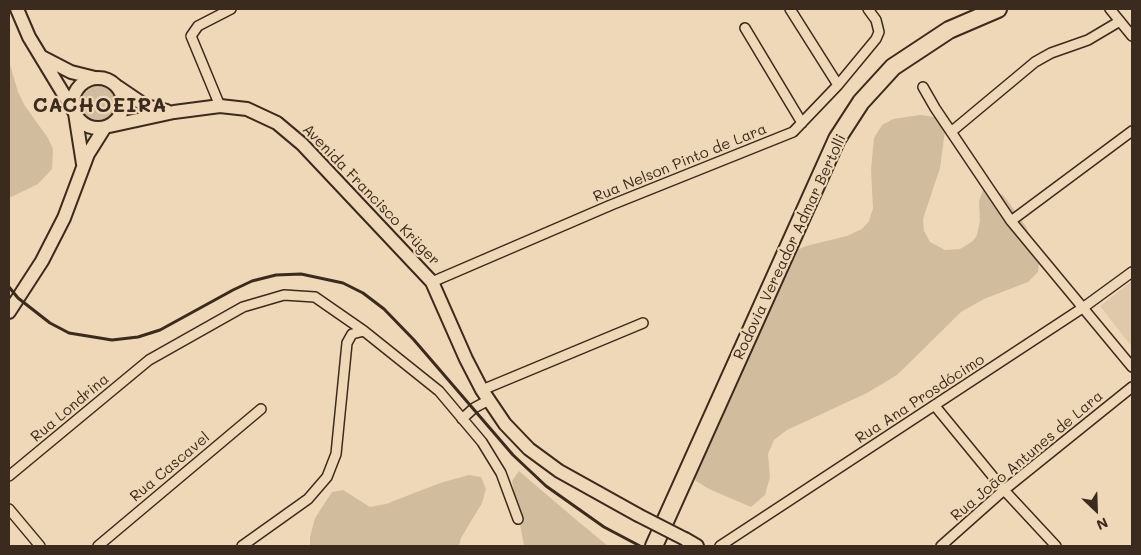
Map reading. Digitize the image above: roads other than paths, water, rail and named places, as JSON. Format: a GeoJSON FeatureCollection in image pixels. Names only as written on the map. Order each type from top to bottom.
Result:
{"type":"FeatureCollection","features":[{"type":"Feature","properties":{"kind":"highway","name":"Rodovia Vereador Admar Bertolli"},"geometry":{"type":"LineString","coordinates":[[654,546],[837,139],[861,102],[893,67],[949,30],[998,9]]}},
{"type":"Feature","properties":{"kind":"main road"},"geometry":{"type":"LineString","coordinates":[[17,9],[26,31],[41,57],[75,113],[78,119],[90,127],[104,127],[112,124],[122,111],[124,103],[118,88],[108,80],[66,70],[41,57]]}},
{"type":"Feature","properties":{"kind":"main road"},"geometry":{"type":"LineString","coordinates":[[83,166],[73,98],[76,90],[87,80],[95,78]]}},
{"type":"Feature","properties":{"kind":"main road","name":"Avenida Francisco Krüger"},"geometry":{"type":"LineString","coordinates":[[118,88],[146,106],[174,112]]}},
{"type":"Feature","properties":{"kind":"main road","name":"Avenida Francisco Krüger"},"geometry":{"type":"LineString","coordinates":[[104,127],[174,112],[220,106],[247,109],[277,123],[296,139],[370,214],[432,282],[486,395],[505,424],[529,449],[559,471],[697,546]]}},
{"type":"Feature","properties":{"kind":"main road"},"geometry":{"type":"LineString","coordinates":[[9,312],[42,261],[64,218],[92,146],[104,127]]}},
{"type":"Feature","properties":{"kind":"street"},"geometry":{"type":"LineString","coordinates":[[220,106],[191,36],[198,26],[231,9]]}},
{"type":"Feature","properties":{"kind":"street"},"geometry":{"type":"LineString","coordinates":[[790,9],[838,85]]}},
{"type":"Feature","properties":{"kind":"street","name":"Rua Nelson Pinto de Lara"},"geometry":{"type":"LineString","coordinates":[[432,282],[611,205],[793,132],[838,85],[876,39],[880,32],[876,20],[868,9]]}},
{"type":"Feature","properties":{"kind":"street"},"geometry":{"type":"LineString","coordinates":[[1112,10],[1132,36]]}},
{"type":"Feature","properties":{"kind":"street"},"geometry":{"type":"LineString","coordinates":[[951,132],[1035,62],[1051,53],[1088,40],[1120,21]]}},
{"type":"Feature","properties":{"kind":"street"},"geometry":{"type":"LineString","coordinates":[[745,28],[802,123]]}},
{"type":"Feature","properties":{"kind":"street"},"geometry":{"type":"LineString","coordinates":[[923,87],[1011,221],[1132,367]]}},
{"type":"Feature","properties":{"kind":"street"},"geometry":{"type":"LineString","coordinates":[[1011,221],[1132,131]]}},
{"type":"Feature","properties":{"kind":"street","name":"Rua Ana Prosdócimo"},"geometry":{"type":"LineString","coordinates":[[720,546],[1084,307],[1132,272]]}},
{"type":"Feature","properties":{"kind":"street","name":"Rua Londrina"},"geometry":{"type":"LineString","coordinates":[[9,476],[148,360],[243,307],[284,295],[315,297],[364,331],[439,391],[482,442],[501,473],[518,519]]}},
{"type":"Feature","properties":{"kind":"street"},"geometry":{"type":"LineString","coordinates":[[462,419],[486,395],[643,323]]}},
{"type":"Feature","properties":{"kind":"street"},"geometry":{"type":"LineString","coordinates":[[242,546],[308,499],[327,477],[336,454],[346,343],[352,334],[364,331]]}},
{"type":"Feature","properties":{"kind":"street","name":"Rua João Antunes de Lara"},"geometry":{"type":"LineString","coordinates":[[941,546],[1004,490],[1132,387]]}},
{"type":"Feature","properties":{"kind":"street"},"geometry":{"type":"LineString","coordinates":[[935,406],[1004,490],[1056,546]]}},
{"type":"Feature","properties":{"kind":"street","name":"Rua Cascavel"},"geometry":{"type":"LineString","coordinates":[[98,546],[261,409]]}},
{"type":"Feature","properties":{"kind":"street"},"geometry":{"type":"LineString","coordinates":[[9,509],[40,546]]}},
{"type":"Feature","properties":{"kind":"railway"},"geometry":{"type":"LineString","coordinates":[[9,287],[18,298],[50,323],[69,333],[112,340],[138,337],[160,330],[233,290],[252,281],[276,275],[301,274],[343,283],[363,293],[384,309],[414,340],[513,455],[546,486],[604,527],[640,546]]}},
{"type":"Feature","properties":{"kind":"district","name":"CACHOEIRA"},"geometry":{"type":"Point","coordinates":[100,106]}}]}
